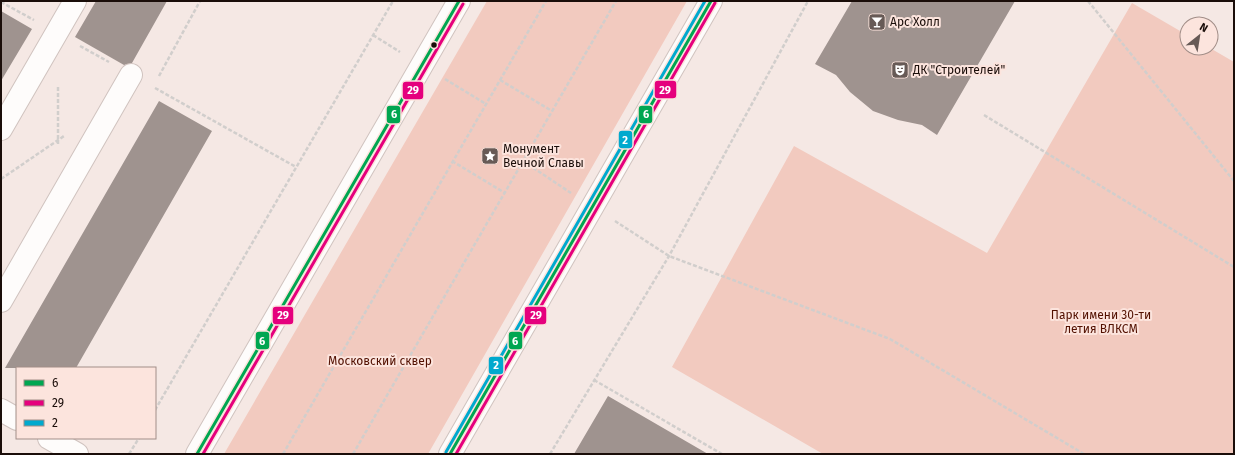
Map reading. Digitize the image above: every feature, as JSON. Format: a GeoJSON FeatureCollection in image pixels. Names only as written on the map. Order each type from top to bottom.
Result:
{"type":"FeatureCollection","features":[{"type":"Feature","properties":{"kind":"main road"},"geometry":{"type":"LineString","coordinates":[[1,129],[75,1]]}},
{"type":"Feature","properties":{"kind":"main road"},"geometry":{"type":"LineString","coordinates":[[197,454],[459,1]]}},
{"type":"Feature","properties":{"kind":"main road"},"geometry":{"type":"LineString","coordinates":[[450,454],[711,1]]}},
{"type":"Feature","properties":{"kind":"main road"},"geometry":{"type":"LineString","coordinates":[[1,301],[131,75]]}},
{"type":"Feature","properties":{"kind":"main road"},"geometry":{"type":"LineString","coordinates":[[1,410],[16,418]]}},
{"type":"Feature","properties":{"kind":"main road"},"geometry":{"type":"LineString","coordinates":[[51,439],[77,454]]}},
{"type":"Feature","properties":{"kind":"path"},"geometry":{"type":"LineString","coordinates":[[156,80],[200,1]]}},
{"type":"Feature","properties":{"kind":"path"},"geometry":{"type":"LineString","coordinates":[[156,408],[392,1]]}},
{"type":"Feature","properties":{"kind":"path"},"geometry":{"type":"LineString","coordinates":[[283,454],[546,1]]}},
{"type":"Feature","properties":{"kind":"path"},"geometry":{"type":"LineString","coordinates":[[353,454],[616,1]]}},
{"type":"Feature","properties":{"kind":"path"},"geometry":{"type":"LineString","coordinates":[[550,454],[669,256],[808,1]]}},
{"type":"Feature","properties":{"kind":"path"},"geometry":{"type":"LineString","coordinates":[[1088,1],[1234,181]]}},
{"type":"Feature","properties":{"kind":"path"},"geometry":{"type":"LineString","coordinates":[[500,80],[552,111]]}},
{"type":"Feature","properties":{"kind":"path"},"geometry":{"type":"LineString","coordinates":[[58,86],[58,147]]}},
{"type":"Feature","properties":{"kind":"path"},"geometry":{"type":"LineString","coordinates":[[984,116],[1234,267]]}},
{"type":"Feature","properties":{"kind":"path"},"geometry":{"type":"LineString","coordinates":[[1,179],[65,135]]}},
{"type":"Feature","properties":{"kind":"path"},"geometry":{"type":"LineString","coordinates":[[452,161],[505,193]]}},
{"type":"Feature","properties":{"kind":"path"},"geometry":{"type":"LineString","coordinates":[[523,161],[669,256],[890,340],[1084,454]]}},
{"type":"Feature","properties":{"kind":"path"},"geometry":{"type":"LineString","coordinates":[[594,380],[722,454]]}},
{"type":"Feature","properties":{"kind":"path"},"geometry":{"type":"LineString","coordinates":[[129,454],[138,439]]}},
{"type":"Feature","properties":{"kind":"green space","name":"Московский сквер"},"geometry":{"type":"Polygon","coordinates":[[[487,1],[687,1],[428,454],[224,454],[487,1]]]}},
{"type":"Feature","properties":{"kind":"green space","name":"Парк имени 30-ти летия ВЛКСМ"},"geometry":{"type":"Polygon","coordinates":[[[1132,3],[1179,30],[1179,56],[1219,56],[1219,53],[1234,62],[1234,454],[823,454],[672,367],[794,146],[987,253],[1132,3]]]}},
{"type":"Feature","properties":{"kind":"building"},"geometry":{"type":"Polygon","coordinates":[[[96,1],[167,1],[132,63],[124,65],[75,37],[96,1]]]}},
{"type":"Feature","properties":{"kind":"building","name":"ДК \"Строителей\""},"geometry":{"type":"Polygon","coordinates":[[[852,1],[1015,1],[937,135],[922,125],[898,120],[873,111],[850,92],[836,75],[815,64],[852,1]]]}},
{"type":"Feature","properties":{"kind":"building"},"geometry":{"type":"Polygon","coordinates":[[[1,11],[32,29],[1,81],[1,11]]]}},
{"type":"Feature","properties":{"kind":"building"},"geometry":{"type":"Polygon","coordinates":[[[159,101],[212,131],[77,367],[5,368],[159,101]]]}},
{"type":"Feature","properties":{"kind":"building"},"geometry":{"type":"Polygon","coordinates":[[[608,396],[708,454],[574,454],[608,396]]]}},
{"type":"Feature","properties":{"kind":"transit line","name":"6"},"geometry":{"type":"LineString","coordinates":[[197,454],[459,1]]}},
{"type":"Feature","properties":{"kind":"transit line","name":"2"},"geometry":{"type":"LineString","coordinates":[[446,452],[705,1]]}},
{"type":"Feature","properties":{"kind":"transit line","name":"6"},"geometry":{"type":"LineString","coordinates":[[450,454],[711,1]]}},
{"type":"Feature","properties":{"kind":"transit line","name":"29"},"geometry":{"type":"LineString","coordinates":[[456,454],[715,3]]}},
{"type":"Feature","properties":{"kind":"transit line","name":"29"},"geometry":{"type":"LineString","coordinates":[[203,454],[463,4]]}},
{"type":"Feature","properties":{"kind":"place","name":"Арс Холл"},"geometry":{"type":"Point","coordinates":[877,22]}},
{"type":"Feature","properties":{"kind":"place","name":"ДК \"Строителей\""},"geometry":{"type":"Point","coordinates":[900,70]}},
{"type":"Feature","properties":{"kind":"place","name":"Монумент Вечной Славы"},"geometry":{"type":"Point","coordinates":[490,156]}}]}
